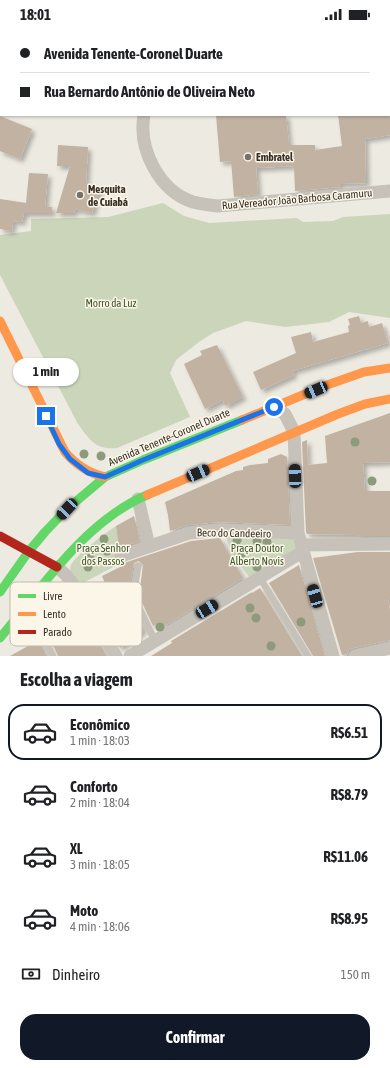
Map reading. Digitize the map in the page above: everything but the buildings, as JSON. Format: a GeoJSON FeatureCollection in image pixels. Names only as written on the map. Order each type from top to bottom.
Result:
{"type":"FeatureCollection","features":[{"type":"Feature","properties":{"kind":"main road"},"geometry":{"type":"LineString","coordinates":[[0,321],[65,452],[75,464],[85,471],[105,477]]}},
{"type":"Feature","properties":{"kind":"main road","name":"Avenida Tenente-Coronel Duarte"},"geometry":{"type":"LineString","coordinates":[[0,592],[29,551],[67,509],[105,477],[327,385],[364,372],[390,368]]}},
{"type":"Feature","properties":{"kind":"main road"},"geometry":{"type":"LineString","coordinates":[[45,582],[73,549],[108,517],[138,499],[338,414],[365,404],[390,398]]}},
{"type":"Feature","properties":{"kind":"main road"},"geometry":{"type":"LineString","coordinates":[[0,536],[57,567]]}},
{"type":"Feature","properties":{"kind":"main road"},"geometry":{"type":"LineString","coordinates":[[0,638],[10,626]]}},
{"type":"Feature","properties":{"kind":"street","name":"Rua Vereador João Barbosa Caramuru"},"geometry":{"type":"LineString","coordinates":[[144,116],[144,144],[152,163],[163,182],[176,193],[193,202],[218,206],[390,191]]}},
{"type":"Feature","properties":{"kind":"street"},"geometry":{"type":"LineString","coordinates":[[274,407],[285,414],[294,432],[300,543],[333,656]]}},
{"type":"Feature","properties":{"kind":"street"},"geometry":{"type":"LineString","coordinates":[[138,499],[149,546]]}},
{"type":"Feature","properties":{"kind":"street","name":"Beco do Candeeiro"},"geometry":{"type":"LineString","coordinates":[[121,556],[189,533],[220,530],[300,543],[390,544]]}},
{"type":"Feature","properties":{"kind":"street"},"geometry":{"type":"LineString","coordinates":[[130,656],[260,578],[300,543]]}},
{"type":"Feature","properties":{"kind":"street"},"geometry":{"type":"LineString","coordinates":[[57,567],[66,575],[71,582]]}},
{"type":"Feature","properties":{"kind":"street"},"geometry":{"type":"LineString","coordinates":[[110,646],[116,656]]}},
{"type":"Feature","properties":{"kind":"street"},"geometry":{"type":"LineString","coordinates":[[355,656],[390,648]]}},
{"type":"Feature","properties":{"kind":"lane"},"geometry":{"type":"LineString","coordinates":[[135,582],[138,566]]}},
{"type":"Feature","properties":{"kind":"lane"},"geometry":{"type":"LineString","coordinates":[[260,578],[308,656]]}},
{"type":"Feature","properties":{"kind":"lane"},"geometry":{"type":"LineString","coordinates":[[142,614],[155,641]]}},
{"type":"Feature","properties":{"kind":"lane"},"geometry":{"type":"LineString","coordinates":[[48,646],[53,656]]}},
{"type":"Feature","properties":{"kind":"green space","name":"Morro da Luz"},"geometry":{"type":"Polygon","coordinates":[[[163,203],[184,216],[209,223],[297,218],[303,222],[333,221],[343,217],[390,214],[390,318],[349,312],[329,322],[285,327],[246,321],[213,333],[176,360],[170,373],[190,417],[117,448],[98,446],[90,439],[78,424],[0,275],[0,235],[31,231],[31,219],[108,217],[163,203]]]}},
{"type":"Feature","properties":{"kind":"green space","name":"Praça Senhor dos Passos"},"geometry":{"type":"Polygon","coordinates":[[[116,526],[121,563],[85,582],[77,582],[71,572],[70,568],[72,564],[76,558],[116,526]]]}},
{"type":"Feature","properties":{"kind":"green space","name":"Praça Doutor Alberto Novis"},"geometry":{"type":"Polygon","coordinates":[[[224,533],[292,536],[297,553],[252,581],[233,555],[224,533]]]}},
{"type":"Feature","properties":{"kind":"traffic: fast"},"geometry":{"type":"LineString","coordinates":[[0,592],[29,551],[45,532],[67,509],[105,477],[242,420]]}},
{"type":"Feature","properties":{"kind":"traffic: fast"},"geometry":{"type":"LineString","coordinates":[[45,582],[84,538],[104,521],[147,495]]}},
{"type":"Feature","properties":{"kind":"traffic: fast"},"geometry":{"type":"LineString","coordinates":[[0,638],[10,626]]}},
{"type":"Feature","properties":{"kind":"traffic: slow"},"geometry":{"type":"LineString","coordinates":[[0,321],[65,452],[83,468],[105,477]]}},
{"type":"Feature","properties":{"kind":"traffic: slow"},"geometry":{"type":"LineString","coordinates":[[242,420],[327,385],[364,372],[390,368]]}},
{"type":"Feature","properties":{"kind":"traffic: slow"},"geometry":{"type":"LineString","coordinates":[[147,495],[338,414],[365,404],[390,399]]}},
{"type":"Feature","properties":{"kind":"traffic: jam"},"geometry":{"type":"LineString","coordinates":[[0,536],[57,567]]}},
{"type":"Feature","properties":{"kind":"place","name":"Embratel"},"geometry":{"type":"Point","coordinates":[248,157]}},
{"type":"Feature","properties":{"kind":"place","name":"Mesquita de Cuiabá"},"geometry":{"type":"Point","coordinates":[80,195]}},
{"type":"Feature","properties":{"kind":"route"},"geometry":{"type":"LineString","coordinates":[[46,416],[59,444],[70,459],[88,473],[105,477],[274,407]]}}]}
